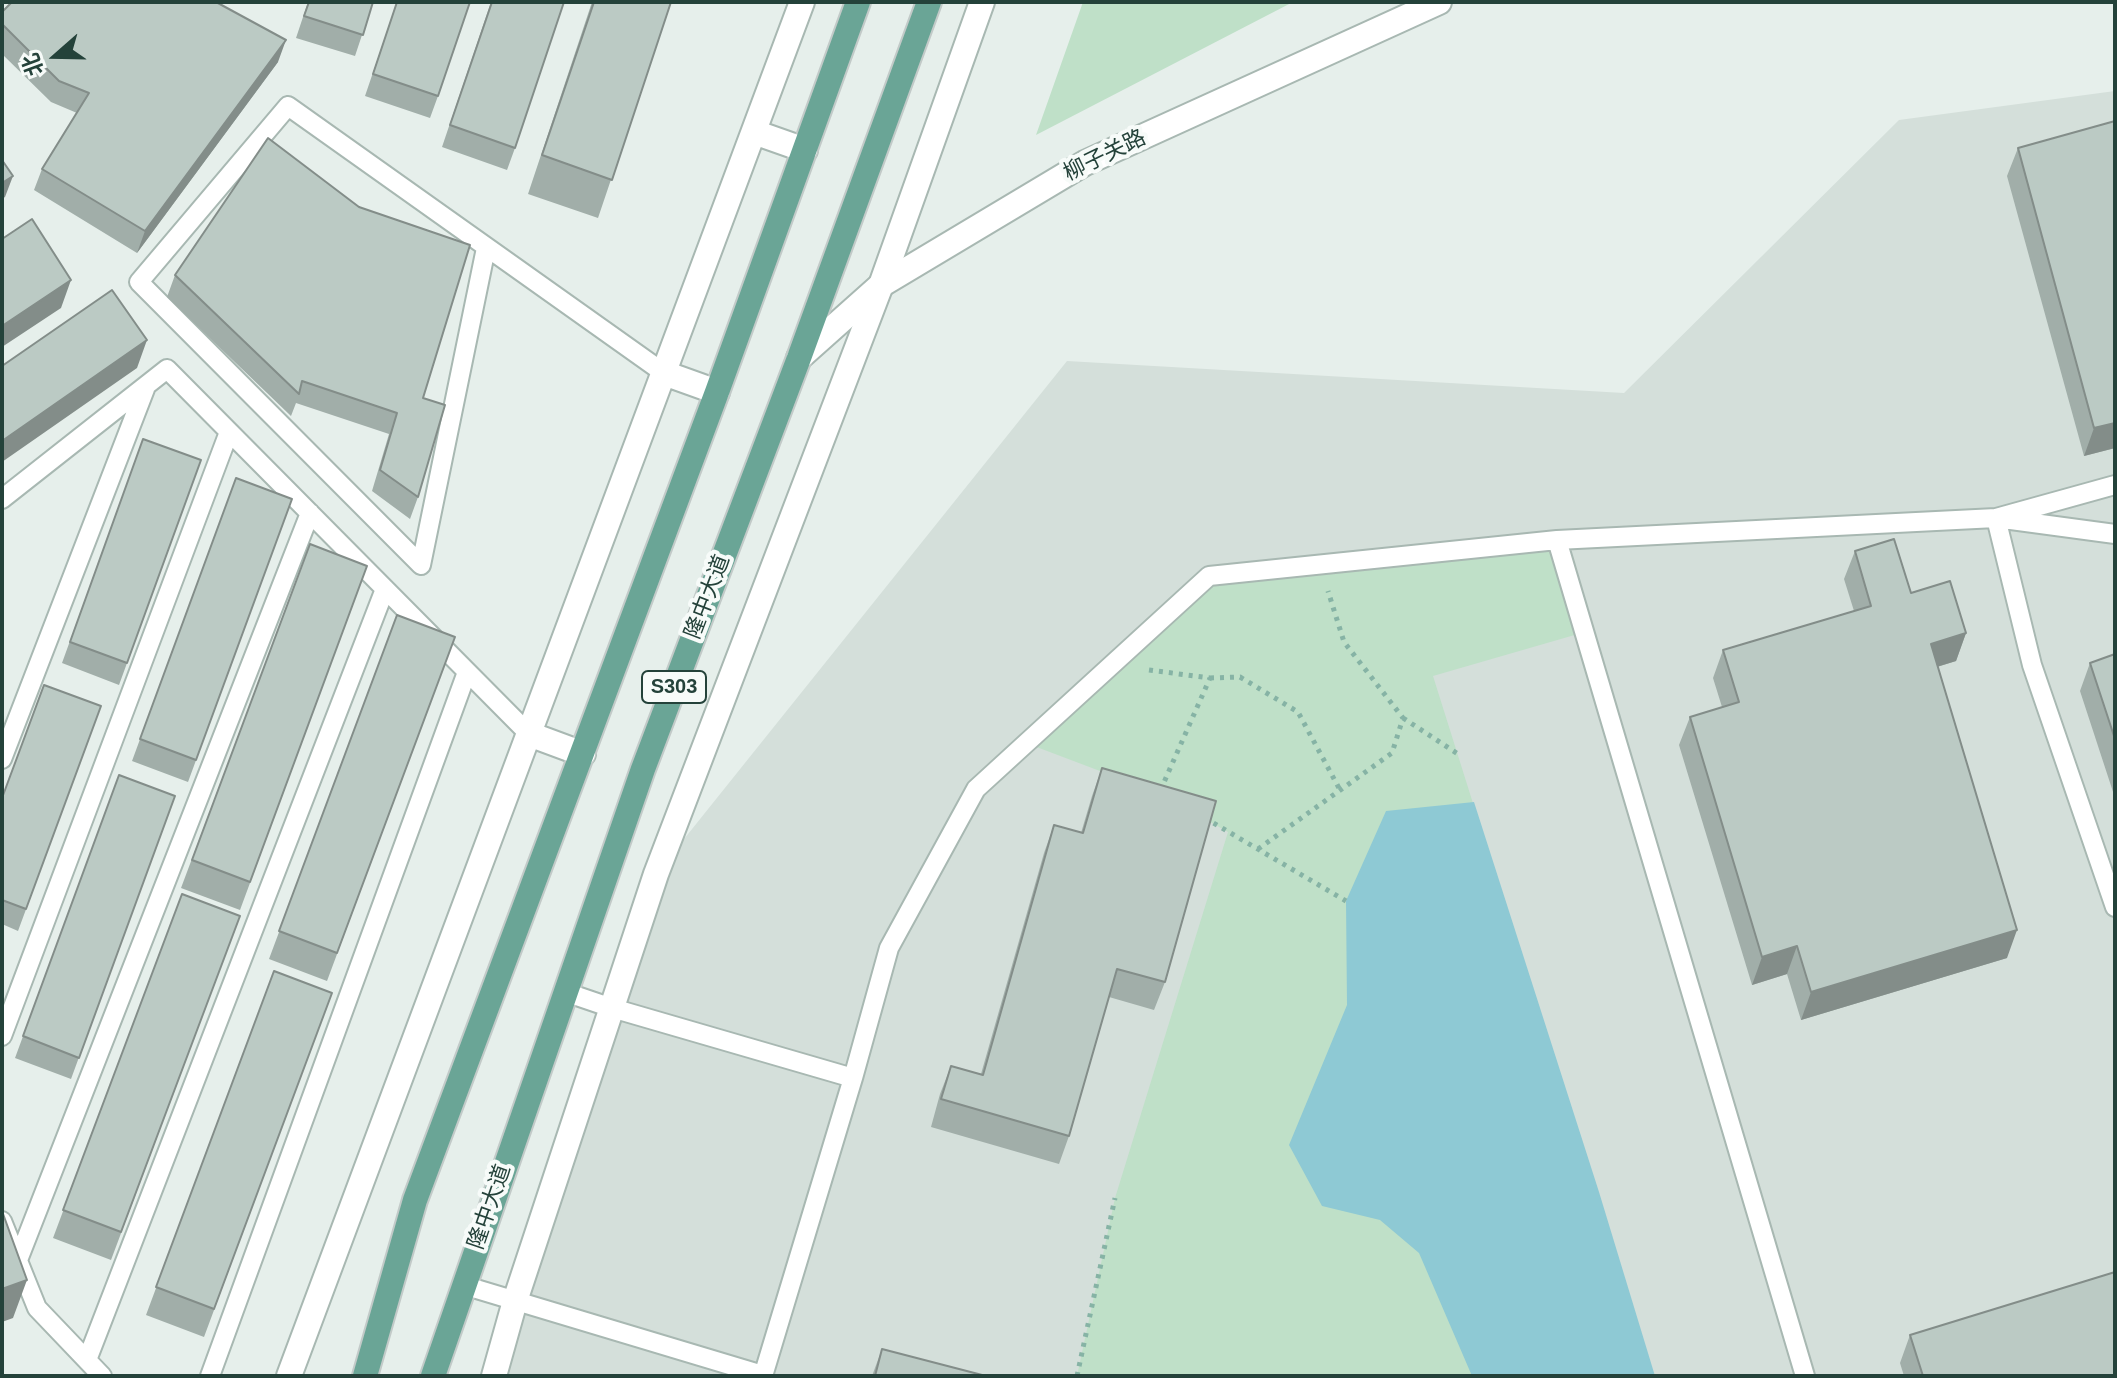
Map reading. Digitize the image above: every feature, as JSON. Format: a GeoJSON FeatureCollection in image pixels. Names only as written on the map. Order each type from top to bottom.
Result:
{"type":"FeatureCollection","features":[{"type":"Feature","properties":{"kind":"main road","name":"S303"},"geometry":{"type":"LineString","coordinates":[[365,1376],[415,1200],[717,392],[858,2]]}},
{"type":"Feature","properties":{"kind":"main road","name":"隆中大道"},"geometry":{"type":"LineString","coordinates":[[433,1376],[643,769],[799,358],[929,2]]}},
{"type":"Feature","properties":{"kind":"street"},"geometry":{"type":"LineString","coordinates":[[289,1376],[802,2]]}},
{"type":"Feature","properties":{"kind":"street"},"geometry":{"type":"LineString","coordinates":[[494,1376],[515,1301],[656,874],[881,285],[982,2]]}},
{"type":"Feature","properties":{"kind":"street","name":"柳子关路"},"geometry":{"type":"LineString","coordinates":[[799,358],[881,285],[1085,163],[1439,2]]}},
{"type":"Feature","properties":{"kind":"street"},"geometry":{"type":"LineString","coordinates":[[754,132],[805,150]]}},
{"type":"Feature","properties":{"kind":"street"},"geometry":{"type":"LineString","coordinates":[[664,373],[717,392]]}},
{"type":"Feature","properties":{"kind":"street"},"geometry":{"type":"LineString","coordinates":[[529,734],[583,754]]}},
{"type":"Feature","properties":{"kind":"lane"},"geometry":{"type":"LineString","coordinates":[[486,248],[421,565],[139,282],[288,106],[664,373]]}},
{"type":"Feature","properties":{"kind":"lane"},"geometry":{"type":"LineString","coordinates":[[2,499],[167,369],[529,734]]}},
{"type":"Feature","properties":{"kind":"lane"},"geometry":{"type":"LineString","coordinates":[[2,759],[146,387]]}},
{"type":"Feature","properties":{"kind":"lane"},"geometry":{"type":"LineString","coordinates":[[2,1036],[229,432]]}},
{"type":"Feature","properties":{"kind":"lane"},"geometry":{"type":"LineString","coordinates":[[1996,518],[2115,485]]}},
{"type":"Feature","properties":{"kind":"lane"},"geometry":{"type":"LineString","coordinates":[[18,1260],[310,513]]}},
{"type":"Feature","properties":{"kind":"lane"},"geometry":{"type":"LineString","coordinates":[[1996,518],[2032,665],[2115,907]]}},
{"type":"Feature","properties":{"kind":"lane"},"geometry":{"type":"LineString","coordinates":[[463,1285],[763,1375],[889,948],[976,789],[1209,576],[1557,540],[1996,518],[2115,534]]}},
{"type":"Feature","properties":{"kind":"lane"},"geometry":{"type":"LineString","coordinates":[[1557,540],[1805,1376]]}},
{"type":"Feature","properties":{"kind":"lane"},"geometry":{"type":"LineString","coordinates":[[87,1360],[385,589]]}},
{"type":"Feature","properties":{"kind":"lane"},"geometry":{"type":"LineString","coordinates":[[210,1376],[467,672]]}},
{"type":"Feature","properties":{"kind":"lane"},"geometry":{"type":"LineString","coordinates":[[565,992],[853,1078]]}},
{"type":"Feature","properties":{"kind":"lane"},"geometry":{"type":"LineString","coordinates":[[2,1221],[37,1308],[102,1376]]}},
{"type":"Feature","properties":{"kind":"path"},"geometry":{"type":"LineString","coordinates":[[1321,564],[1344,642],[1403,718],[1458,754]]}},
{"type":"Feature","properties":{"kind":"path"},"geometry":{"type":"LineString","coordinates":[[1112,664],[1210,678],[1240,677],[1298,712],[1341,790]]}},
{"type":"Feature","properties":{"kind":"path"},"geometry":{"type":"LineString","coordinates":[[1169,799],[1159,793],[1210,678]]}},
{"type":"Feature","properties":{"kind":"path"},"geometry":{"type":"LineString","coordinates":[[1258,849],[1392,753],[1403,718]]}},
{"type":"Feature","properties":{"kind":"path"},"geometry":{"type":"LineString","coordinates":[[1201,816],[1346,901]]}},
{"type":"Feature","properties":{"kind":"path"},"geometry":{"type":"LineString","coordinates":[[1077,1376],[1115,1198]]}},
{"type":"Feature","properties":{"kind":"shaded area"},"geometry":{"type":"Polygon","coordinates":[[[2115,91],[2115,1376],[489,1376],[656,874],[1067,361],[1624,393],[1899,120],[2115,91]]]}},
{"type":"Feature","properties":{"kind":"green space"},"geometry":{"type":"Polygon","coordinates":[[[1083,2],[1293,2],[1036,135],[1083,2]]]}},
{"type":"Feature","properties":{"kind":"green space"},"geometry":{"type":"Polygon","coordinates":[[[1557,540],[1585,632],[1433,676],[1653,1376],[1077,1376],[1115,1198],[1228,832],[1158,793],[1026,743],[1209,576],[1557,540]]]}},
{"type":"Feature","properties":{"kind":"water"},"geometry":{"type":"Polygon","coordinates":[[[1474,802],[1655,1376],[1472,1376],[1419,1253],[1380,1220],[1322,1206],[1289,1145],[1347,1005],[1346,901],[1386,811],[1474,802]]]}},
{"type":"Feature","properties":{"kind":"building"},"geometry":{"type":"Polygon","coordinates":[[[12,2],[216,2],[286,40],[145,231],[42,169],[89,93],[59,81],[2,24],[2,12],[12,2]]]}},
{"type":"Feature","properties":{"kind":"building"},"geometry":{"type":"Polygon","coordinates":[[[309,2],[373,2],[363,35],[304,16],[309,2]]]}},
{"type":"Feature","properties":{"kind":"building"},"geometry":{"type":"Polygon","coordinates":[[[397,2],[470,2],[438,96],[373,74],[397,2]]]}},
{"type":"Feature","properties":{"kind":"building"},"geometry":{"type":"Polygon","coordinates":[[[492,2],[564,2],[515,148],[450,125],[492,2]]]}},
{"type":"Feature","properties":{"kind":"building"},"geometry":{"type":"Polygon","coordinates":[[[594,2],[671,2],[612,180],[542,155],[594,2]]]}},
{"type":"Feature","properties":{"kind":"building"},"geometry":{"type":"Polygon","coordinates":[[[2115,121],[2115,423],[2094,428],[2018,148],[2115,121]]]}},
{"type":"Feature","properties":{"kind":"building"},"geometry":{"type":"Polygon","coordinates":[[[268,138],[359,207],[470,245],[423,398],[445,405],[418,497],[380,470],[397,413],[302,381],[299,394],[175,275],[268,138]]]}},
{"type":"Feature","properties":{"kind":"building"},"geometry":{"type":"Polygon","coordinates":[[[2,160],[13,176],[2,183],[2,160]]]}},
{"type":"Feature","properties":{"kind":"building"},"geometry":{"type":"Polygon","coordinates":[[[32,219],[71,280],[2,326],[2,239],[32,219]]]}},
{"type":"Feature","properties":{"kind":"building"},"geometry":{"type":"Polygon","coordinates":[[[112,290],[147,340],[2,441],[2,366],[112,290]]]}},
{"type":"Feature","properties":{"kind":"building"},"geometry":{"type":"Polygon","coordinates":[[[143,439],[201,460],[127,663],[70,642],[143,439]]]}},
{"type":"Feature","properties":{"kind":"building"},"geometry":{"type":"Polygon","coordinates":[[[236,478],[292,499],[196,760],[140,739],[236,478]]]}},
{"type":"Feature","properties":{"kind":"building"},"geometry":{"type":"Polygon","coordinates":[[[1894,539],[1911,593],[1950,581],[1966,633],[1931,644],[2017,930],[1811,992],[1797,946],[1762,957],[1690,717],[1739,702],[1723,650],[1871,606],[1855,551],[1894,539]]]}},
{"type":"Feature","properties":{"kind":"building"},"geometry":{"type":"Polygon","coordinates":[[[310,544],[367,566],[250,882],[192,860],[310,544]]]}},
{"type":"Feature","properties":{"kind":"building"},"geometry":{"type":"Polygon","coordinates":[[[397,615],[455,637],[337,953],[279,931],[397,615]]]}},
{"type":"Feature","properties":{"kind":"building"},"geometry":{"type":"Polygon","coordinates":[[[2115,654],[2115,739],[2090,663],[2115,654]]]}},
{"type":"Feature","properties":{"kind":"building"},"geometry":{"type":"Polygon","coordinates":[[[44,685],[101,706],[26,909],[2,900],[2,798],[44,685]]]}},
{"type":"Feature","properties":{"kind":"building"},"geometry":{"type":"Polygon","coordinates":[[[1102,768],[1216,801],[1165,982],[1117,969],[1069,1136],[941,1099],[951,1066],[983,1075],[1054,825],[1083,833],[1102,768]]]}},
{"type":"Feature","properties":{"kind":"building"},"geometry":{"type":"Polygon","coordinates":[[[119,775],[175,796],[79,1058],[23,1036],[119,775]]]}},
{"type":"Feature","properties":{"kind":"building"},"geometry":{"type":"Polygon","coordinates":[[[182,894],[240,916],[121,1232],[63,1210],[182,894]]]}},
{"type":"Feature","properties":{"kind":"building"},"geometry":{"type":"Polygon","coordinates":[[[274,971],[332,993],[214,1309],[156,1287],[274,971]]]}},
{"type":"Feature","properties":{"kind":"building"},"geometry":{"type":"Polygon","coordinates":[[[2,1211],[27,1280],[2,1289],[2,1211]]]}},
{"type":"Feature","properties":{"kind":"building"},"geometry":{"type":"Polygon","coordinates":[[[2115,1272],[2115,1376],[1923,1376],[1910,1335],[2115,1272]]]}},
{"type":"Feature","properties":{"kind":"building"},"geometry":{"type":"Polygon","coordinates":[[[882,1349],[986,1376],[875,1376],[882,1349]]]}}]}
